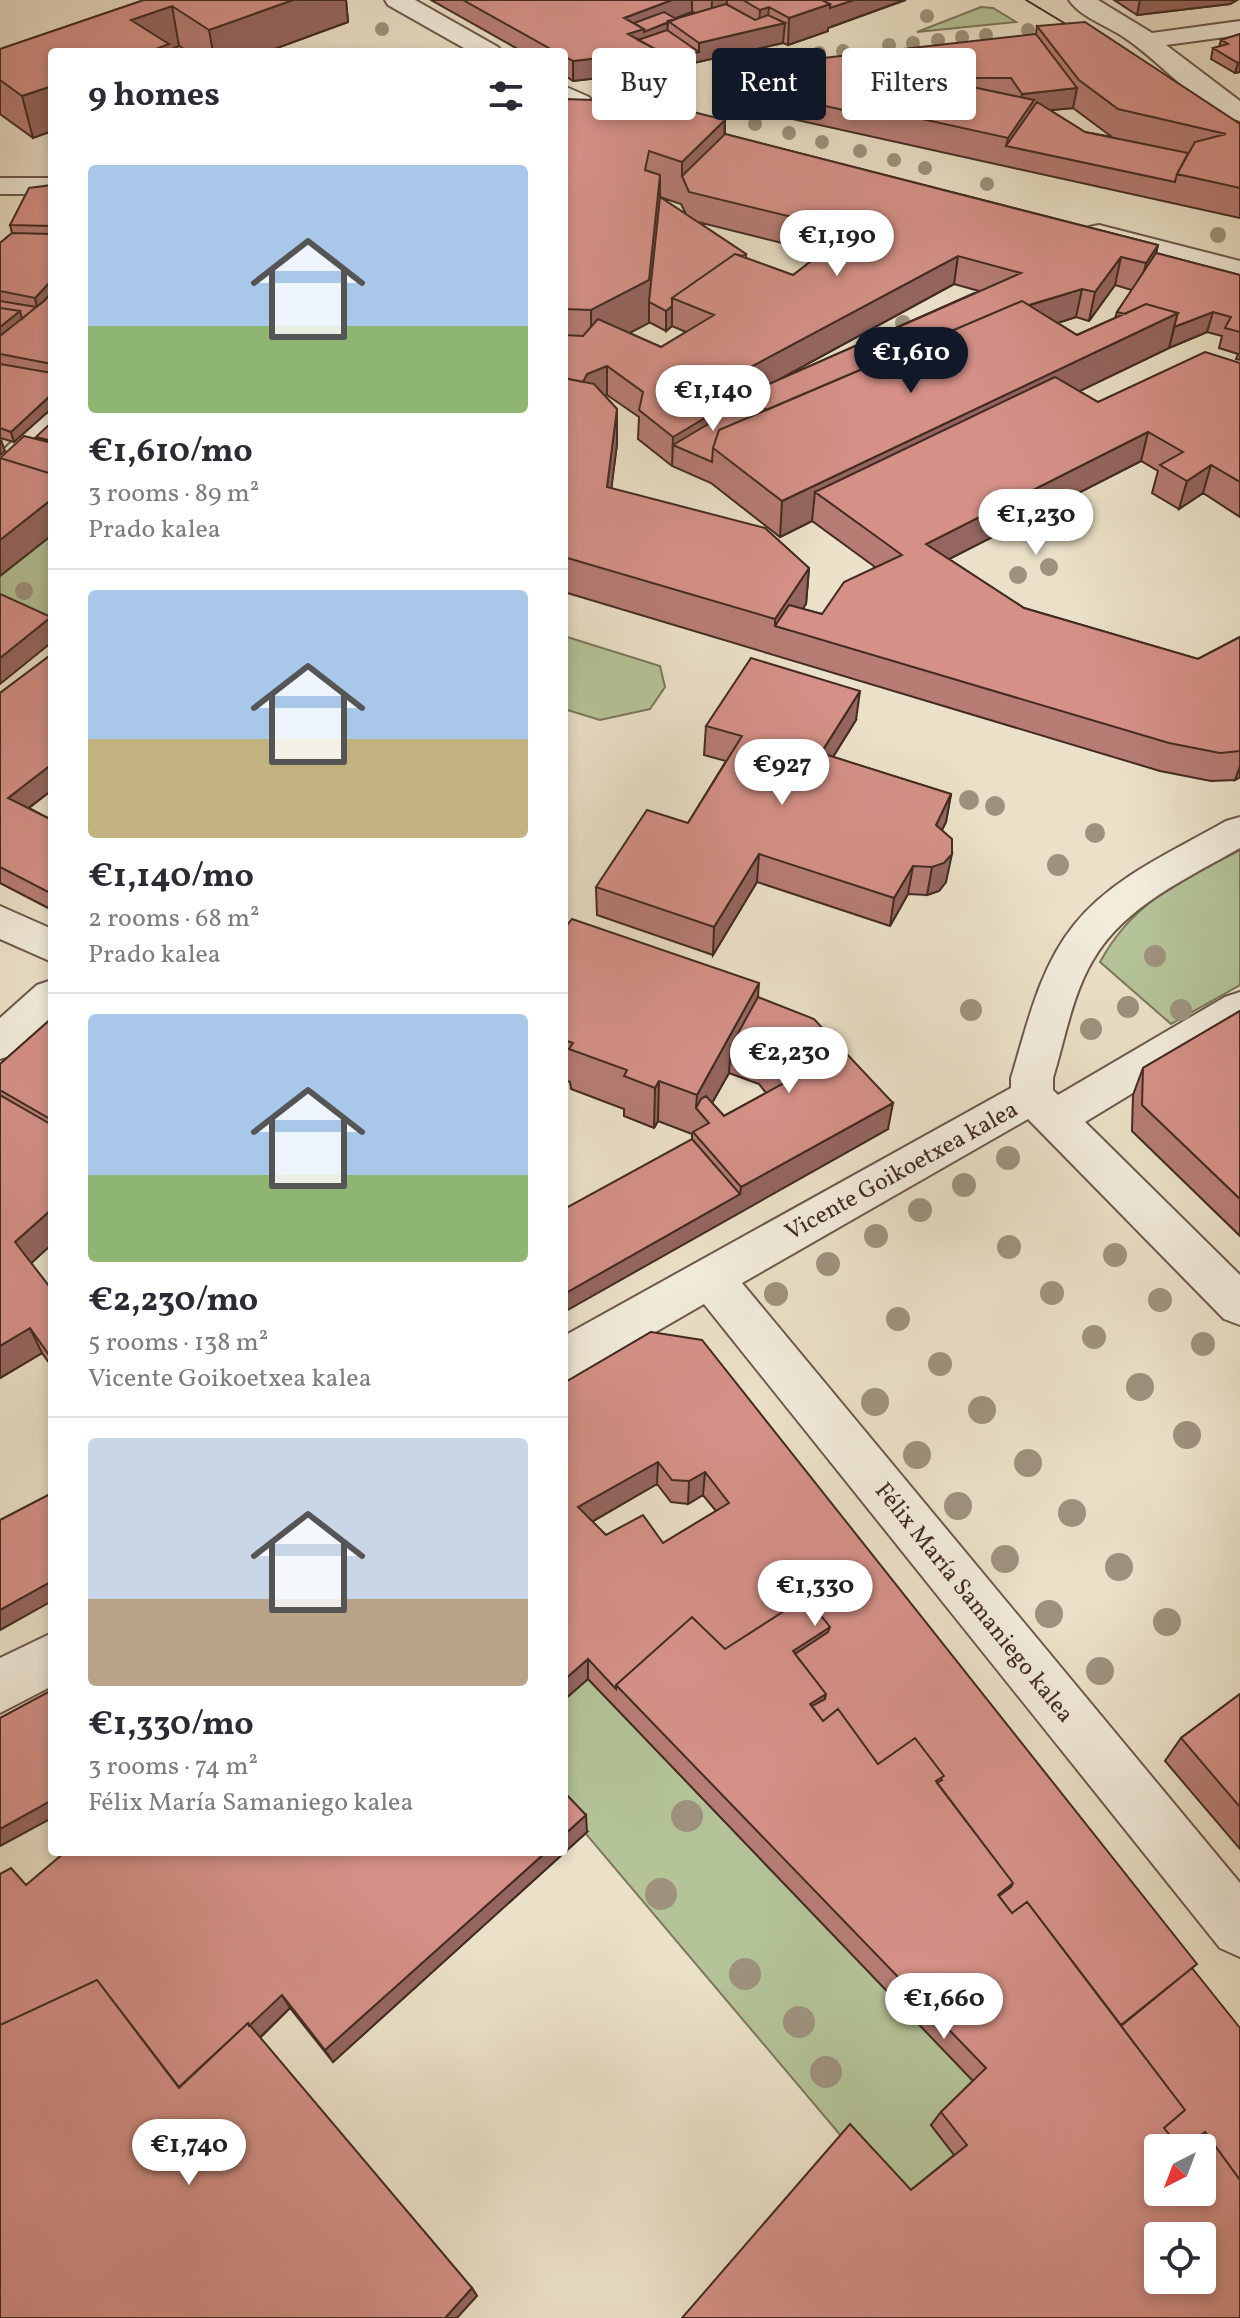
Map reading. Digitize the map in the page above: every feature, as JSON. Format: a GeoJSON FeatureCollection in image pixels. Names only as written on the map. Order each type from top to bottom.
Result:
{"type":"FeatureCollection","features":[{"type":"Feature","properties":{"kind":"street"},"geometry":{"type":"LineString","coordinates":[[397,0],[482,48]]}},
{"type":"Feature","properties":{"kind":"street"},"geometry":{"type":"LineString","coordinates":[[1081,0],[1137,34],[1195,82],[1240,113]]}},
{"type":"Feature","properties":{"kind":"street"},"geometry":{"type":"LineString","coordinates":[[1161,38],[1240,28]]}},
{"type":"Feature","properties":{"kind":"street"},"geometry":{"type":"LineString","coordinates":[[0,186],[47,186]]}},
{"type":"Feature","properties":{"kind":"street"},"geometry":{"type":"LineString","coordinates":[[26,214],[47,186]]}},
{"type":"Feature","properties":{"kind":"street"},"geometry":{"type":"LineString","coordinates":[[1079,228],[1240,270]]}},
{"type":"Feature","properties":{"kind":"street"},"geometry":{"type":"LineString","coordinates":[[0,470],[48,426]]}},
{"type":"Feature","properties":{"kind":"street","name":"Vicente Goikoetxea kalea"},"geometry":{"type":"LineString","coordinates":[[568,1358],[709,1276],[948,1147],[1044,1108],[1032,1078],[1067,970],[1088,935],[1118,905],[1240,831]]}},
{"type":"Feature","properties":{"kind":"street"},"geometry":{"type":"LineString","coordinates":[[0,921],[48,945]]}},
{"type":"Feature","properties":{"kind":"street"},"geometry":{"type":"LineString","coordinates":[[0,1043],[48,1000]]}},
{"type":"Feature","properties":{"kind":"street"},"geometry":{"type":"LineString","coordinates":[[1044,1108],[1085,1099],[1240,1008]]}},
{"type":"Feature","properties":{"kind":"street"},"geometry":{"type":"LineString","coordinates":[[1044,1108],[1240,1305]]}},
{"type":"Feature","properties":{"kind":"street","name":"Félix María Samaniego kalea"},"geometry":{"type":"LineString","coordinates":[[709,1276],[1240,1928]]}},
{"type":"Feature","properties":{"kind":"street"},"geometry":{"type":"LineString","coordinates":[[0,1687],[48,1660]]}},
{"type":"Feature","properties":{"kind":"green space"},"geometry":{"type":"Polygon","coordinates":[[[981,7],[993,8],[1016,22],[917,32],[981,7]]]}},
{"type":"Feature","properties":{"kind":"green space"},"geometry":{"type":"Polygon","coordinates":[[[48,538],[48,633],[0,610],[0,576],[48,538]]]}},
{"type":"Feature","properties":{"kind":"green space"},"geometry":{"type":"Polygon","coordinates":[[[568,637],[660,666],[665,687],[650,709],[600,720],[568,710],[568,637]]]}},
{"type":"Feature","properties":{"kind":"green space"},"geometry":{"type":"Polygon","coordinates":[[[1240,850],[1240,985],[1171,1024],[1100,962],[1113,941],[1143,908],[1178,883],[1240,850]]]}},
{"type":"Feature","properties":{"kind":"green space"},"geometry":{"type":"Polygon","coordinates":[[[588,1679],[975,2082],[931,2125],[956,2157],[902,2201],[842,2137],[568,1813],[568,1696],[588,1679]]]}},
{"type":"Feature","properties":{"kind":"building"},"geometry":{"type":"Polygon","coordinates":[[[144,0],[293,0],[209,30],[172,6],[131,20],[169,44],[158,48],[48,48],[48,87],[22,96],[0,80],[0,49],[144,0]]]}},
{"type":"Feature","properties":{"kind":"building"},"geometry":{"type":"Polygon","coordinates":[[[463,0],[672,0],[624,18],[644,29],[628,34],[654,48],[592,48],[592,59],[573,61],[568,58],[568,48],[549,48],[463,0]]]}},
{"type":"Feature","properties":{"kind":"building"},"geometry":{"type":"Polygon","coordinates":[[[743,0],[822,0],[830,4],[789,18],[769,7],[760,10],[743,0]]]}},
{"type":"Feature","properties":{"kind":"building"},"geometry":{"type":"Polygon","coordinates":[[[822,0],[854,0],[830,8],[830,4],[822,0]]]}},
{"type":"Feature","properties":{"kind":"building"},"geometry":{"type":"Polygon","coordinates":[[[726,4],[755,20],[768,15],[785,23],[699,43],[668,21],[726,4]]]}},
{"type":"Feature","properties":{"kind":"building"},"geometry":{"type":"Polygon","coordinates":[[[664,12],[676,19],[644,32],[634,23],[664,12]]]}},
{"type":"Feature","properties":{"kind":"building"},"geometry":{"type":"Polygon","coordinates":[[[1085,22],[1240,124],[1240,188],[1177,174],[1195,142],[1226,134],[1118,109],[1079,80],[1037,26],[1085,22]]]}},
{"type":"Feature","properties":{"kind":"building"},"geometry":{"type":"Polygon","coordinates":[[[667,30],[693,48],[653,48],[638,40],[667,30]]]}},
{"type":"Feature","properties":{"kind":"building"},"geometry":{"type":"Polygon","coordinates":[[[1036,34],[1077,88],[1022,94],[1011,78],[976,78],[976,48],[912,48],[1036,34]]]}},
{"type":"Feature","properties":{"kind":"building"},"geometry":{"type":"Polygon","coordinates":[[[1240,34],[1240,62],[1213,48],[1228,44],[1221,40],[1240,34]]]}},
{"type":"Feature","properties":{"kind":"building"},"geometry":{"type":"Polygon","coordinates":[[[842,56],[842,110],[826,106],[826,58],[842,56]]]}},
{"type":"Feature","properties":{"kind":"building"},"geometry":{"type":"Polygon","coordinates":[[[976,88],[1034,100],[1008,138],[926,120],[976,120],[976,88]]]}},
{"type":"Feature","properties":{"kind":"building"},"geometry":{"type":"Polygon","coordinates":[[[568,99],[592,100],[592,120],[696,120],[696,113],[712,117],[712,120],[725,120],[682,162],[649,151],[645,170],[660,175],[649,280],[591,310],[568,309],[568,99]]]}},
{"type":"Feature","properties":{"kind":"building"},"geometry":{"type":"Polygon","coordinates":[[[1037,102],[1085,132],[1188,153],[1175,182],[1006,146],[1037,102]]]}},
{"type":"Feature","properties":{"kind":"building"},"geometry":{"type":"Polygon","coordinates":[[[725,134],[1158,245],[1146,263],[1121,257],[1095,292],[1082,289],[1029,305],[1022,301],[767,410],[742,396],[1021,273],[958,256],[719,384],[728,404],[673,437],[639,410],[643,392],[607,366],[587,374],[583,382],[568,379],[568,335],[583,336],[598,319],[661,347],[714,315],[672,298],[735,254],[793,275],[850,231],[689,192],[682,176],[725,134]]]}},
{"type":"Feature","properties":{"kind":"building"},"geometry":{"type":"Polygon","coordinates":[[[48,186],[48,226],[10,225],[29,188],[48,186]]]}},
{"type":"Feature","properties":{"kind":"building"},"geometry":{"type":"Polygon","coordinates":[[[660,197],[746,254],[735,254],[672,298],[672,306],[666,311],[649,302],[660,197]]]}},
{"type":"Feature","properties":{"kind":"building"},"geometry":{"type":"Polygon","coordinates":[[[12,233],[48,234],[48,284],[35,298],[0,291],[0,243],[12,233]]]}},
{"type":"Feature","properties":{"kind":"building"},"geometry":{"type":"Polygon","coordinates":[[[1156,253],[1240,275],[1240,332],[1225,328],[1231,317],[1213,312],[1174,327],[1178,313],[1146,304],[1125,314],[1117,312],[1156,253]]]}},
{"type":"Feature","properties":{"kind":"building"},"geometry":{"type":"Polygon","coordinates":[[[48,296],[48,363],[0,354],[0,336],[48,296]]]}},
{"type":"Feature","properties":{"kind":"building"},"geometry":{"type":"Polygon","coordinates":[[[0,301],[36,307],[22,319],[20,311],[0,308],[0,301]]]}},
{"type":"Feature","properties":{"kind":"building"},"geometry":{"type":"Polygon","coordinates":[[[1022,301],[1077,335],[1146,304],[1178,313],[782,501],[713,448],[719,430],[1022,301]]]}},
{"type":"Feature","properties":{"kind":"building"},"geometry":{"type":"Polygon","coordinates":[[[0,308],[20,311],[0,327],[0,308]]]}},
{"type":"Feature","properties":{"kind":"building"},"geometry":{"type":"Polygon","coordinates":[[[1205,352],[1240,363],[1240,482],[1211,465],[1187,481],[1160,465],[1183,452],[1148,432],[926,544],[1024,608],[1198,659],[1240,637],[1240,751],[1220,753],[1169,743],[775,626],[789,605],[822,614],[844,582],[902,555],[815,492],[1055,377],[1098,402],[1205,352]]]}},
{"type":"Feature","properties":{"kind":"building"},"geometry":{"type":"Polygon","coordinates":[[[0,364],[48,372],[48,398],[11,432],[0,428],[0,364]]]}},
{"type":"Feature","properties":{"kind":"building"},"geometry":{"type":"Polygon","coordinates":[[[568,379],[594,384],[617,409],[607,487],[765,528],[809,568],[775,619],[568,558],[568,379]]]}},
{"type":"Feature","properties":{"kind":"building"},"geometry":{"type":"Polygon","coordinates":[[[742,404],[759,413],[719,430],[712,462],[673,445],[742,404]]]}},
{"type":"Feature","properties":{"kind":"building"},"geometry":{"type":"Polygon","coordinates":[[[48,426],[48,440],[36,437],[48,426]]]}},
{"type":"Feature","properties":{"kind":"building"},"geometry":{"type":"Polygon","coordinates":[[[24,436],[48,442],[48,473],[0,458],[24,436]]]}},
{"type":"Feature","properties":{"kind":"building"},"geometry":{"type":"Polygon","coordinates":[[[0,458],[48,473],[48,502],[0,540],[0,458]]]}},
{"type":"Feature","properties":{"kind":"building"},"geometry":{"type":"Polygon","coordinates":[[[0,594],[48,616],[48,619],[0,658],[0,594]]]}},
{"type":"Feature","properties":{"kind":"building"},"geometry":{"type":"Polygon","coordinates":[[[48,657],[48,767],[8,798],[48,818],[48,892],[0,867],[0,693],[48,657]]]}},
{"type":"Feature","properties":{"kind":"building"},"geometry":{"type":"Polygon","coordinates":[[[751,658],[860,691],[821,753],[951,794],[936,825],[952,839],[952,854],[944,863],[932,867],[913,866],[894,898],[759,854],[714,927],[596,887],[647,810],[688,823],[742,736],[706,726],[751,658]]]}},
{"type":"Feature","properties":{"kind":"building"},"geometry":{"type":"Polygon","coordinates":[[[572,919],[759,983],[697,1095],[659,1081],[655,1088],[624,1076],[627,1070],[569,1049],[573,1043],[568,1041],[568,924],[572,919]]]}},
{"type":"Feature","properties":{"kind":"building"},"geometry":{"type":"Polygon","coordinates":[[[758,997],[814,1019],[893,1103],[741,1187],[693,1132],[709,1123],[696,1108],[706,1096],[724,1116],[784,1083],[761,1057],[731,1046],[758,997]]]}},
{"type":"Feature","properties":{"kind":"building"},"geometry":{"type":"Polygon","coordinates":[[[1240,1011],[1240,1199],[1142,1105],[1143,1068],[1240,1011]]]}},
{"type":"Feature","properties":{"kind":"building"},"geometry":{"type":"Polygon","coordinates":[[[48,1022],[48,1118],[0,1090],[0,1064],[48,1022]]]}},
{"type":"Feature","properties":{"kind":"building"},"geometry":{"type":"Polygon","coordinates":[[[0,1095],[48,1123],[48,1213],[15,1242],[48,1285],[48,1353],[30,1328],[0,1346],[0,1095]]]}},
{"type":"Feature","properties":{"kind":"building"},"geometry":{"type":"Polygon","coordinates":[[[692,1139],[740,1194],[568,1292],[568,1207],[692,1139]]]}},
{"type":"Feature","properties":{"kind":"building"},"geometry":{"type":"Polygon","coordinates":[[[651,1332],[702,1340],[1197,1964],[1121,2025],[1027,1902],[1012,1913],[999,1896],[1013,1883],[937,1783],[944,1776],[915,1738],[878,1764],[838,1709],[823,1721],[812,1706],[825,1699],[826,1694],[795,1654],[828,1632],[830,1627],[806,1597],[725,1649],[692,1617],[616,1685],[616,1689],[588,1659],[568,1676],[568,1381],[651,1332]],[[658,1462],[578,1507],[606,1535],[643,1515],[663,1543],[729,1503],[705,1472],[689,1481],[672,1480],[658,1462]]]}},
{"type":"Feature","properties":{"kind":"building"},"geometry":{"type":"Polygon","coordinates":[[[48,1495],[48,1583],[0,1610],[0,1520],[48,1495]]]}},
{"type":"Feature","properties":{"kind":"building"},"geometry":{"type":"Polygon","coordinates":[[[806,1597],[830,1627],[793,1651],[826,1694],[810,1704],[823,1721],[838,1709],[878,1764],[915,1738],[944,1776],[936,1781],[1013,1883],[998,1895],[1012,1913],[1027,1902],[1185,2110],[1164,2128],[1169,2134],[1144,2134],[1144,2206],[1216,2206],[1216,2147],[1240,2180],[1240,2318],[682,2318],[850,2124],[911,2190],[967,2145],[941,2112],[986,2068],[616,1685],[692,1617],[725,1649],[806,1597]]]}},
{"type":"Feature","properties":{"kind":"building"},"geometry":{"type":"Polygon","coordinates":[[[48,1692],[48,1802],[0,1829],[0,1718],[48,1692]]]}},
{"type":"Feature","properties":{"kind":"building"},"geometry":{"type":"Polygon","coordinates":[[[1240,1694],[1240,1807],[1181,1738],[1240,1694]]]}},
{"type":"Feature","properties":{"kind":"building"},"geometry":{"type":"Polygon","coordinates":[[[568,1796],[586,1815],[568,1831],[568,1796]]]}},
{"type":"Feature","properties":{"kind":"building"},"geometry":{"type":"Polygon","coordinates":[[[60,1856],[542,1856],[325,2050],[282,1995],[179,2087],[97,1980],[0,2025],[0,1874],[11,1868],[26,1885],[60,1856]]]}},
{"type":"Feature","properties":{"kind":"building"},"geometry":{"type":"Polygon","coordinates":[[[1192,1968],[1240,2028],[1240,2180],[1216,2147],[1216,2134],[1169,2134],[1164,2128],[1185,2110],[1121,2026],[1192,1968]]]}},
{"type":"Feature","properties":{"kind":"building"},"geometry":{"type":"Polygon","coordinates":[[[97,1980],[179,2088],[248,2023],[472,2288],[445,2318],[0,2318],[0,2025],[97,1980]]]}},
{"type":"Feature","properties":{"kind":"tram line"},"geometry":{"type":"LineString","coordinates":[[1026,0],[1084,35]]}}]}
